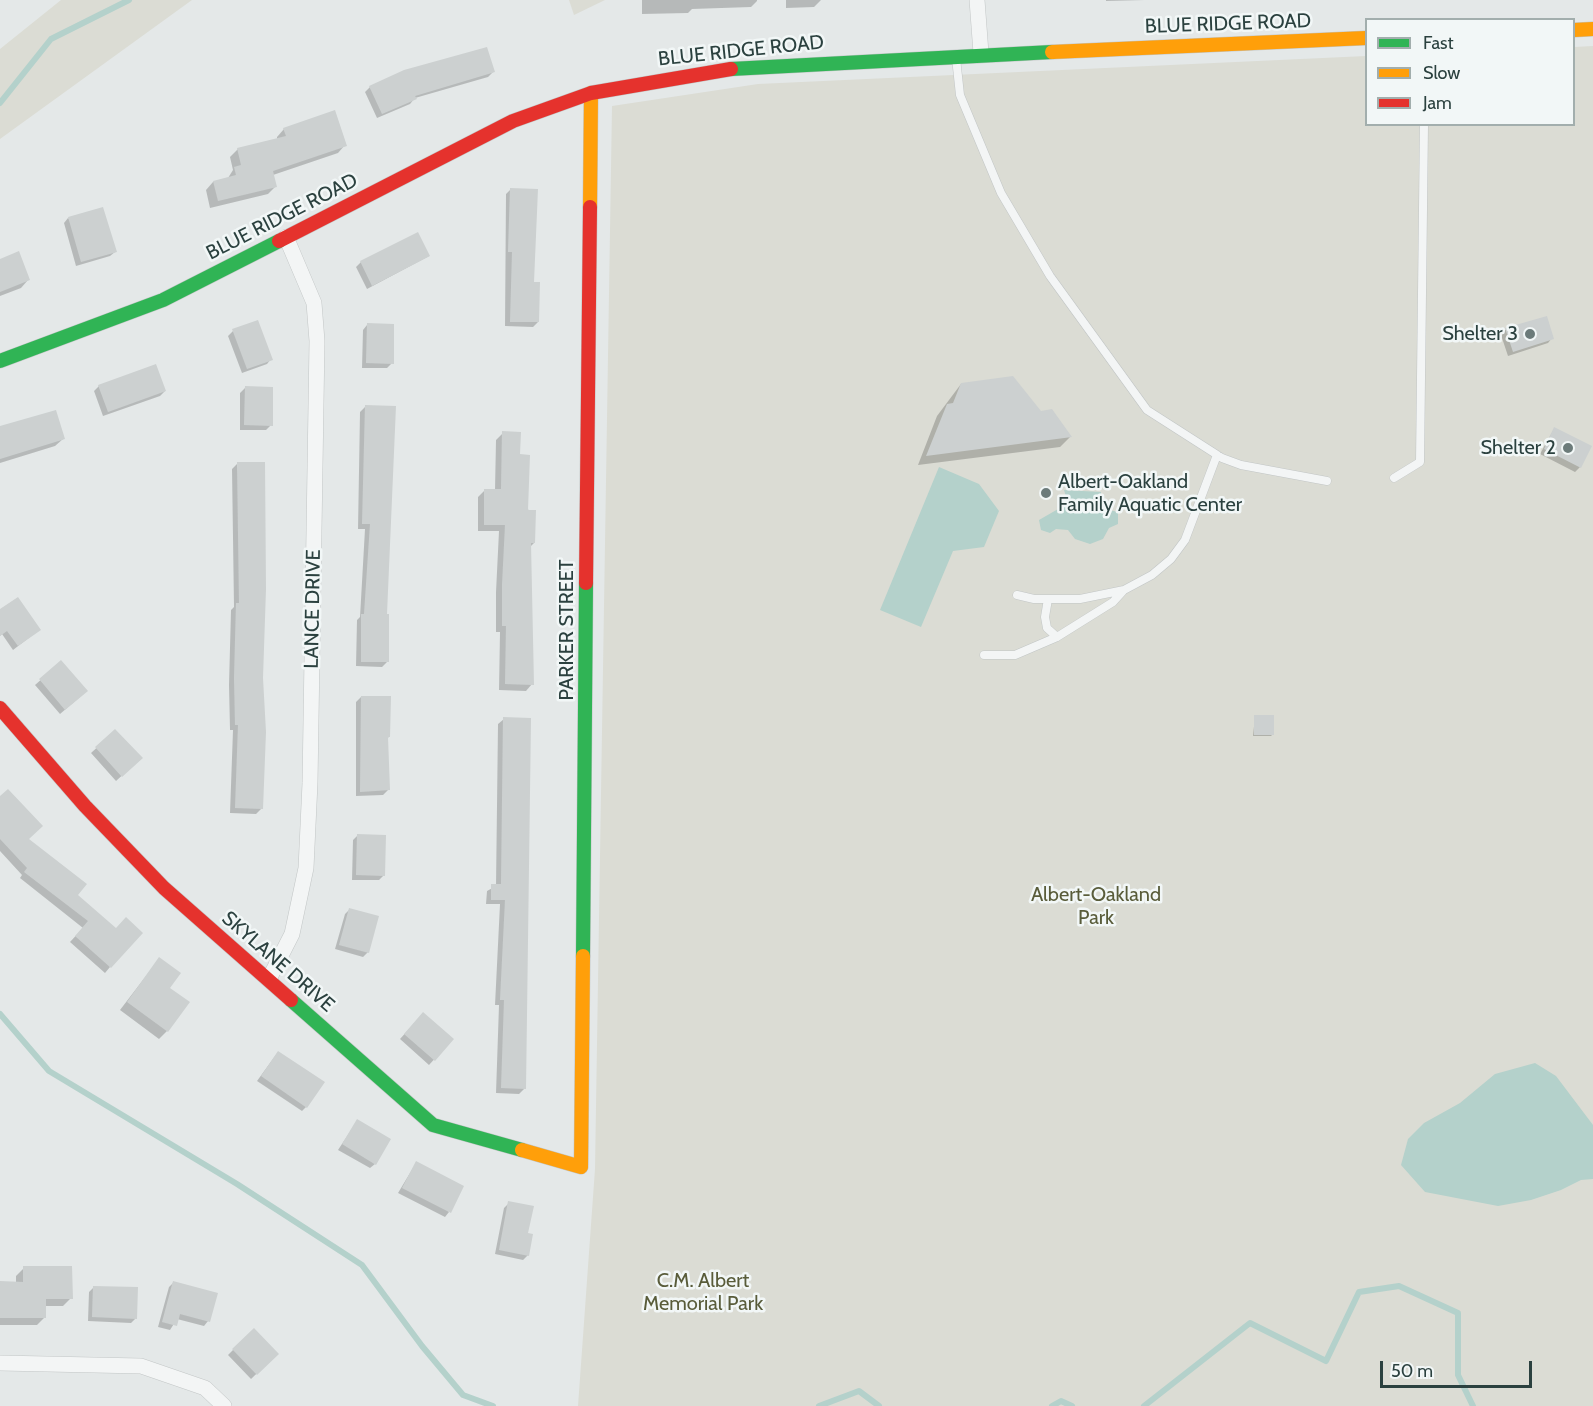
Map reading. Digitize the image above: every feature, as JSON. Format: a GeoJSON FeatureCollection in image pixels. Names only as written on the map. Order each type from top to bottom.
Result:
{"type":"FeatureCollection","features":[{"type":"Feature","properties":{"kind":"street"},"geometry":{"type":"LineString","coordinates":[[977,0],[981,53]]}},
{"type":"Feature","properties":{"kind":"street"},"geometry":{"type":"LineString","coordinates":[[1575,30],[1593,29]]}},
{"type":"Feature","properties":{"kind":"street","name":"BLUE RIDGE ROAD"},"geometry":{"type":"LineString","coordinates":[[0,361],[163,300],[513,121],[591,93],[705,70],[779,64],[981,53],[1365,38]]}},
{"type":"Feature","properties":{"kind":"street","name":"PARKER STREET"},"geometry":{"type":"LineString","coordinates":[[582,1167],[591,93]]}},
{"type":"Feature","properties":{"kind":"street","name":"LANCE DRIVE"},"geometry":{"type":"LineString","coordinates":[[269,979],[292,934],[306,868],[310,783],[317,341],[314,303],[286,237]]}},
{"type":"Feature","properties":{"kind":"street","name":"SKYLANE DRIVE"},"geometry":{"type":"LineString","coordinates":[[0,708],[85,806],[164,888],[433,1125],[582,1167]]}},
{"type":"Feature","properties":{"kind":"street"},"geometry":{"type":"LineString","coordinates":[[0,1363],[141,1366],[205,1388],[224,1406]]}},
{"type":"Feature","properties":{"kind":"lane"},"geometry":{"type":"LineString","coordinates":[[955,56],[960,95],[1000,193],[1050,276],[1147,410],[1217,455],[1241,465],[1327,481]]}},
{"type":"Feature","properties":{"kind":"lane"},"geometry":{"type":"LineString","coordinates":[[1394,478],[1420,462],[1424,126]]}},
{"type":"Feature","properties":{"kind":"lane"},"geometry":{"type":"LineString","coordinates":[[1017,595],[1048,599],[1080,599],[1124,590],[1152,575],[1172,558],[1185,540],[1217,455]]}},
{"type":"Feature","properties":{"kind":"lane"},"geometry":{"type":"LineString","coordinates":[[984,656],[1015,656],[1057,637],[1113,602],[1124,590]]}},
{"type":"Feature","properties":{"kind":"lane"},"geometry":{"type":"LineString","coordinates":[[1048,599],[1045,616],[1047,628],[1057,637]]}},
{"type":"Feature","properties":{"kind":"green space"},"geometry":{"type":"Polygon","coordinates":[[[61,0],[192,0],[0,139],[0,49],[61,0]]]}},
{"type":"Feature","properties":{"kind":"green space"},"geometry":{"type":"Polygon","coordinates":[[[569,0],[605,0],[574,15],[569,0]]]}},
{"type":"Feature","properties":{"kind":"green space","name":"Albert-Oakland Park"},"geometry":{"type":"Polygon","coordinates":[[[1593,46],[1593,1406],[578,1406],[595,1169],[612,106],[758,84],[1365,56],[1365,126],[1575,126],[1575,47],[1593,46]]]}},
{"type":"Feature","properties":{"kind":"shaded area"},"geometry":{"type":"Polygon","coordinates":[[[939,467],[979,484],[999,511],[984,547],[953,551],[921,627],[880,610],[939,467]]]}},
{"type":"Feature","properties":{"kind":"shaded area"},"geometry":{"type":"Polygon","coordinates":[[[1064,490],[1101,492],[1101,508],[1118,512],[1118,524],[1109,528],[1103,539],[1090,544],[1075,539],[1068,530],[1056,529],[1050,533],[1041,530],[1039,520],[1065,505],[1067,500],[1064,490]]]}},
{"type":"Feature","properties":{"kind":"shaded area"},"geometry":{"type":"Polygon","coordinates":[[[1535,1063],[1556,1076],[1593,1125],[1593,1179],[1581,1180],[1561,1190],[1531,1200],[1498,1206],[1425,1192],[1401,1165],[1408,1139],[1424,1123],[1460,1103],[1495,1074],[1535,1063]]]}},
{"type":"Feature","properties":{"kind":"building"},"geometry":{"type":"Polygon","coordinates":[[[487,47],[495,72],[415,96],[417,99],[382,114],[369,86],[404,70],[487,47]]]}},
{"type":"Feature","properties":{"kind":"building"},"geometry":{"type":"Polygon","coordinates":[[[335,110],[347,146],[273,171],[277,187],[218,201],[213,181],[236,175],[234,167],[241,165],[237,148],[286,136],[283,128],[335,110]]]}},
{"type":"Feature","properties":{"kind":"building"},"geometry":{"type":"Polygon","coordinates":[[[510,188],[538,189],[534,282],[540,282],[539,322],[510,322],[512,252],[508,252],[510,188]]]}},
{"type":"Feature","properties":{"kind":"building"},"geometry":{"type":"Polygon","coordinates":[[[103,207],[117,252],[81,262],[68,217],[103,207]]]}},
{"type":"Feature","properties":{"kind":"building"},"geometry":{"type":"Polygon","coordinates":[[[418,232],[430,256],[372,286],[360,261],[418,232]]]}},
{"type":"Feature","properties":{"kind":"building"},"geometry":{"type":"Polygon","coordinates":[[[19,251],[30,280],[0,292],[0,259],[19,251]]]}},
{"type":"Feature","properties":{"kind":"building","name":"Shelter 3"},"geometry":{"type":"Polygon","coordinates":[[[1547,316],[1554,339],[1513,352],[1505,328],[1547,316]]]}},
{"type":"Feature","properties":{"kind":"building"},"geometry":{"type":"Polygon","coordinates":[[[258,320],[273,360],[247,369],[232,329],[258,320]]]}},
{"type":"Feature","properties":{"kind":"building"},"geometry":{"type":"Polygon","coordinates":[[[367,323],[394,324],[394,364],[366,363],[367,323]]]}},
{"type":"Feature","properties":{"kind":"building"},"geometry":{"type":"Polygon","coordinates":[[[156,364],[166,391],[108,412],[98,385],[156,364]]]}},
{"type":"Feature","properties":{"kind":"building"},"geometry":{"type":"Polygon","coordinates":[[[1013,376],[1041,411],[1052,409],[1072,437],[926,456],[947,404],[953,403],[961,383],[1013,376]]]}},
{"type":"Feature","properties":{"kind":"building"},"geometry":{"type":"Polygon","coordinates":[[[245,386],[273,387],[273,426],[244,425],[245,386]]]}},
{"type":"Feature","properties":{"kind":"building"},"geometry":{"type":"Polygon","coordinates":[[[365,405],[396,406],[387,614],[389,614],[389,662],[361,662],[361,614],[364,614],[370,524],[362,524],[365,405]]]}},
{"type":"Feature","properties":{"kind":"building"},"geometry":{"type":"Polygon","coordinates":[[[56,410],[65,439],[0,459],[0,426],[56,410]]]}},
{"type":"Feature","properties":{"kind":"building","name":"Shelter 2"},"geometry":{"type":"Polygon","coordinates":[[[1554,427],[1592,446],[1581,468],[1544,449],[1554,427]]]}},
{"type":"Feature","properties":{"kind":"building"},"geometry":{"type":"Polygon","coordinates":[[[502,431],[521,432],[520,454],[530,455],[528,510],[536,510],[535,543],[531,543],[534,685],[505,684],[506,626],[502,626],[502,585],[505,525],[484,525],[484,489],[501,489],[502,431]]]}},
{"type":"Feature","properties":{"kind":"building"},"geometry":{"type":"Polygon","coordinates":[[[237,462],[265,462],[266,589],[263,678],[266,732],[263,809],[235,808],[238,725],[235,725],[234,678],[236,603],[239,603],[237,462]]]}},
{"type":"Feature","properties":{"kind":"building"},"geometry":{"type":"Polygon","coordinates":[[[18,597],[41,630],[18,646],[7,631],[0,636],[0,609],[18,597]]]}},
{"type":"Feature","properties":{"kind":"building"},"geometry":{"type":"Polygon","coordinates":[[[61,660],[88,691],[65,710],[39,679],[61,660]]]}},
{"type":"Feature","properties":{"kind":"building"},"geometry":{"type":"Polygon","coordinates":[[[361,696],[391,696],[390,737],[388,737],[390,790],[360,792],[361,696]]]}},
{"type":"Feature","properties":{"kind":"building"},"geometry":{"type":"Polygon","coordinates":[[[1254,715],[1274,715],[1274,735],[1254,735],[1254,715]]]}},
{"type":"Feature","properties":{"kind":"building"},"geometry":{"type":"Polygon","coordinates":[[[503,717],[531,718],[526,1089],[501,1088],[504,1000],[500,1000],[505,900],[491,900],[491,884],[501,884],[503,717]]]}},
{"type":"Feature","properties":{"kind":"building"},"geometry":{"type":"Polygon","coordinates":[[[115,729],[143,758],[122,777],[95,747],[115,729]]]}},
{"type":"Feature","properties":{"kind":"building"},"geometry":{"type":"Polygon","coordinates":[[[8,789],[43,826],[29,839],[87,884],[78,895],[116,928],[126,917],[143,933],[111,968],[75,936],[88,921],[24,872],[27,868],[0,839],[0,796],[8,789]]]}},
{"type":"Feature","properties":{"kind":"building"},"geometry":{"type":"Polygon","coordinates":[[[357,834],[386,835],[385,876],[356,875],[357,834]]]}},
{"type":"Feature","properties":{"kind":"building"},"geometry":{"type":"Polygon","coordinates":[[[349,908],[379,916],[369,953],[339,945],[349,908]]]}},
{"type":"Feature","properties":{"kind":"building"},"geometry":{"type":"Polygon","coordinates":[[[159,957],[181,973],[170,988],[190,1002],[168,1032],[127,1002],[159,957]]]}},
{"type":"Feature","properties":{"kind":"building"},"geometry":{"type":"Polygon","coordinates":[[[423,1012],[454,1039],[435,1061],[404,1034],[423,1012]]]}},
{"type":"Feature","properties":{"kind":"building"},"geometry":{"type":"Polygon","coordinates":[[[278,1051],[325,1082],[307,1108],[261,1076],[278,1051]]]}},
{"type":"Feature","properties":{"kind":"building"},"geometry":{"type":"Polygon","coordinates":[[[357,1119],[391,1139],[376,1165],[342,1144],[357,1119]]]}},
{"type":"Feature","properties":{"kind":"building"},"geometry":{"type":"Polygon","coordinates":[[[416,1161],[464,1186],[451,1213],[402,1188],[416,1161]]]}},
{"type":"Feature","properties":{"kind":"building"},"geometry":{"type":"Polygon","coordinates":[[[508,1201],[534,1206],[528,1233],[533,1234],[529,1256],[499,1250],[508,1201]]]}},
{"type":"Feature","properties":{"kind":"building"},"geometry":{"type":"Polygon","coordinates":[[[23,1266],[72,1266],[73,1299],[46,1299],[46,1318],[0,1318],[0,1281],[23,1282],[23,1266]]]}},
{"type":"Feature","properties":{"kind":"building"},"geometry":{"type":"Polygon","coordinates":[[[173,1281],[218,1293],[210,1322],[180,1314],[177,1326],[162,1322],[173,1281]]]}},
{"type":"Feature","properties":{"kind":"building"},"geometry":{"type":"Polygon","coordinates":[[[93,1286],[138,1287],[137,1319],[92,1317],[93,1286]]]}},
{"type":"Feature","properties":{"kind":"building"},"geometry":{"type":"Polygon","coordinates":[[[254,1328],[279,1354],[257,1375],[232,1349],[254,1328]]]}},
{"type":"Feature","properties":{"kind":"waterway"},"geometry":{"type":"LineString","coordinates":[[0,103],[51,39],[129,0]]}},
{"type":"Feature","properties":{"kind":"waterway"},"geometry":{"type":"LineString","coordinates":[[0,1014],[49,1071],[237,1184],[362,1265],[422,1346],[463,1395],[493,1406]]}},
{"type":"Feature","properties":{"kind":"waterway"},"geometry":{"type":"LineString","coordinates":[[1144,1406],[1250,1323],[1326,1361],[1359,1292],[1399,1286],[1458,1313],[1458,1375],[1473,1406]]}},
{"type":"Feature","properties":{"kind":"waterway"},"geometry":{"type":"LineString","coordinates":[[819,1406],[859,1391],[879,1406]]}},
{"type":"Feature","properties":{"kind":"waterway"},"geometry":{"type":"LineString","coordinates":[[1052,1406],[1061,1401],[1072,1406]]}},
{"type":"Feature","properties":{"kind":"traffic: fast"},"geometry":{"type":"LineString","coordinates":[[731,69],[1052,52]]}},
{"type":"Feature","properties":{"kind":"traffic: fast"},"geometry":{"type":"LineString","coordinates":[[0,361],[163,300],[279,241]]}},
{"type":"Feature","properties":{"kind":"traffic: fast"},"geometry":{"type":"LineString","coordinates":[[583,956],[586,583]]}},
{"type":"Feature","properties":{"kind":"traffic: fast"},"geometry":{"type":"LineString","coordinates":[[291,1000],[433,1125],[522,1150]]}},
{"type":"Feature","properties":{"kind":"traffic: slow"},"geometry":{"type":"LineString","coordinates":[[1575,30],[1593,29]]}},
{"type":"Feature","properties":{"kind":"traffic: slow"},"geometry":{"type":"LineString","coordinates":[[1052,52],[1365,38]]}},
{"type":"Feature","properties":{"kind":"traffic: slow"},"geometry":{"type":"LineString","coordinates":[[590,207],[591,93]]}},
{"type":"Feature","properties":{"kind":"traffic: slow"},"geometry":{"type":"LineString","coordinates":[[522,1150],[581,1167],[583,956]]}},
{"type":"Feature","properties":{"kind":"traffic: jam"},"geometry":{"type":"LineString","coordinates":[[279,241],[513,121],[591,93],[731,69]]}},
{"type":"Feature","properties":{"kind":"traffic: jam"},"geometry":{"type":"LineString","coordinates":[[586,583],[590,207]]}},
{"type":"Feature","properties":{"kind":"traffic: jam"},"geometry":{"type":"LineString","coordinates":[[0,708],[85,806],[164,888],[291,1000]]}},
{"type":"Feature","properties":{"kind":"place","name":"Shelter 3"},"geometry":{"type":"Point","coordinates":[1530,334]}},
{"type":"Feature","properties":{"kind":"place","name":"Shelter 2"},"geometry":{"type":"Point","coordinates":[1568,448]}},
{"type":"Feature","properties":{"kind":"place","name":"Albert-Oakland Family Aquatic Center"},"geometry":{"type":"Point","coordinates":[1046,493]}},
{"type":"Feature","properties":{"kind":"park label","name":"C.M. Albert Memorial Park"},"geometry":{"type":"Point","coordinates":[703,1292]}}]}
